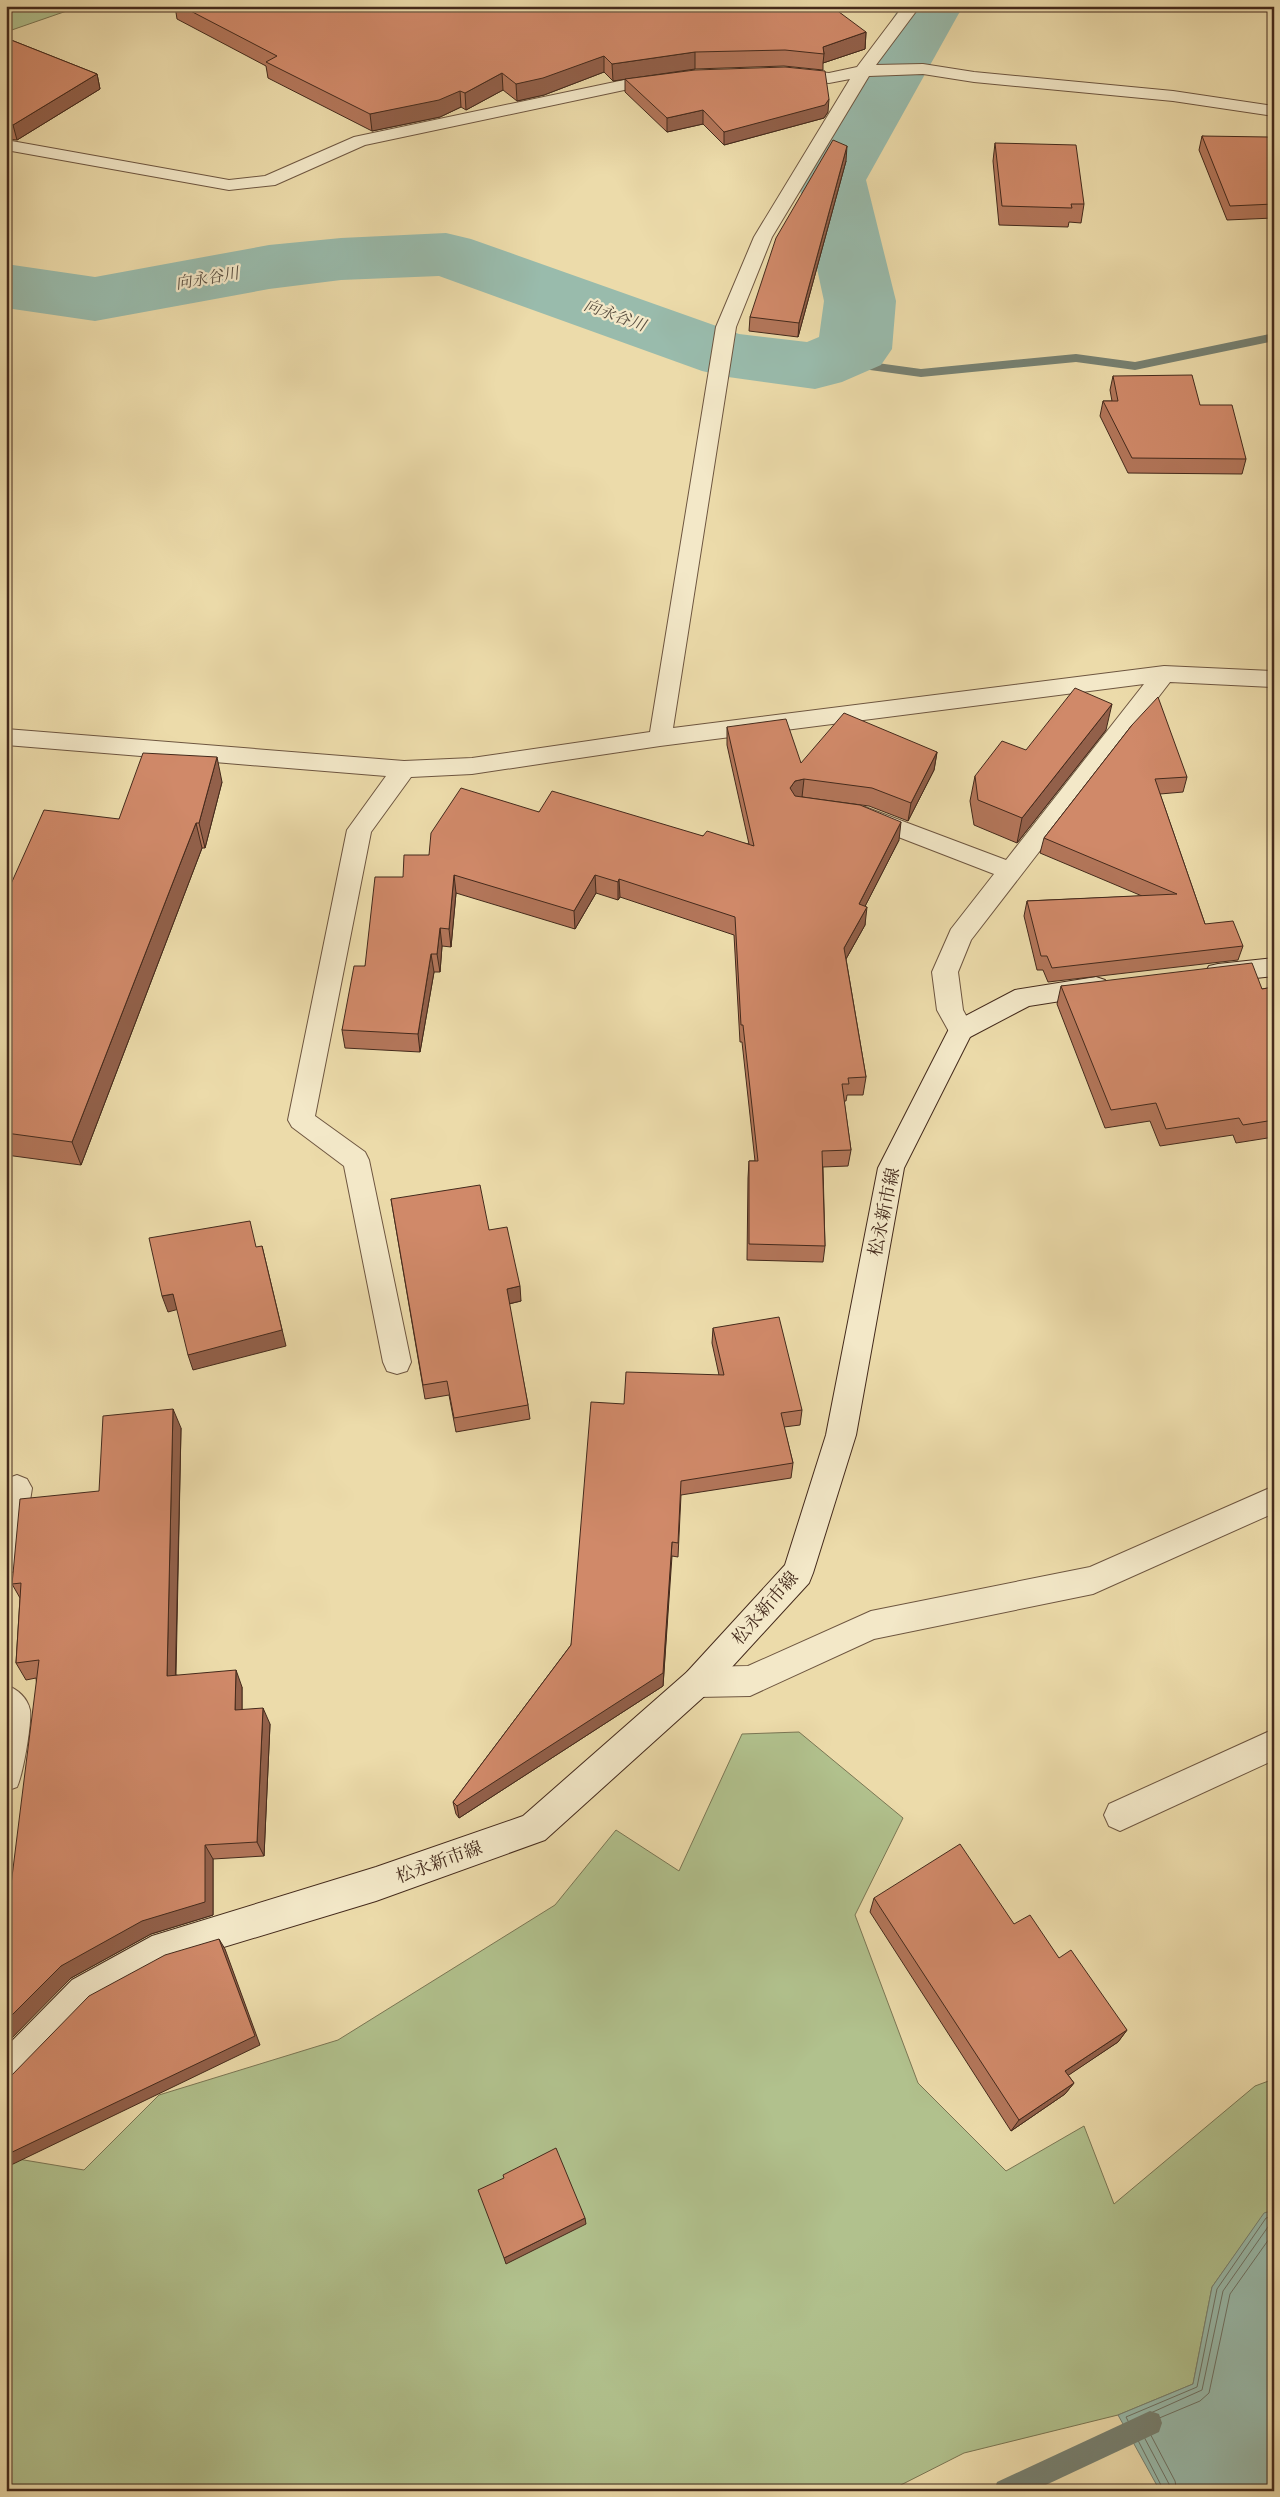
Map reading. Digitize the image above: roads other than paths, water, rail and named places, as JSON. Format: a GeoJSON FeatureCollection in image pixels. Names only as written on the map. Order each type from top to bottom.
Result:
{"type":"FeatureCollection","features":[{"type":"Feature","properties":{"kind":"street"},"geometry":{"type":"LineString","coordinates":[[660,738],[726,327],[763,237],[863,71],[912,6]]}},
{"type":"Feature","properties":{"kind":"street"},"geometry":{"type":"LineString","coordinates":[[774,74],[829,78],[863,71],[924,69],[974,77],[1173,96],[1274,111]]}},
{"type":"Feature","properties":{"kind":"street"},"geometry":{"type":"LineString","coordinates":[[6,145],[229,185],[268,181],[360,141],[629,84],[676,79]]}},
{"type":"Feature","properties":{"kind":"street"},"geometry":{"type":"LineString","coordinates":[[1120,984],[1024,997],[961,1030],[950,1010],[945,972],[960,936],[1164,674]]}},
{"type":"Feature","properties":{"kind":"street"},"geometry":{"type":"LineString","coordinates":[[6,737],[404,769],[472,766],[660,738],[1164,674],[1274,679]]}},
{"type":"Feature","properties":{"kind":"street"},"geometry":{"type":"LineString","coordinates":[[397,1362],[356,1160],[301,1120],[359,830],[404,769]]}},
{"type":"Feature","properties":{"kind":"street"},"geometry":{"type":"LineString","coordinates":[[842,812],[862,814],[1010,872]]}},
{"type":"Feature","properties":{"kind":"street"},"geometry":{"type":"LineString","coordinates":[[1187,976],[1274,967]]}},
{"type":"Feature","properties":{"kind":"street","name":"松永新市線"},"geometry":{"type":"LineString","coordinates":[[6,2072],[84,1992],[164,1948],[376,1884],[533,1829],[698,1682],[798,1573],[841,1435],[890,1168],[961,1030]]}},
{"type":"Feature","properties":{"kind":"street"},"geometry":{"type":"LineString","coordinates":[[6,1560],[17,1488]]}},
{"type":"Feature","properties":{"kind":"street"},"geometry":{"type":"LineString","coordinates":[[698,1682],[750,1681],[871,1624],[1092,1580],[1274,1499]]}},
{"type":"Feature","properties":{"kind":"street"},"geometry":{"type":"LineString","coordinates":[[6,1700],[14,1710],[6,1776]]}},
{"type":"Feature","properties":{"kind":"street"},"geometry":{"type":"LineString","coordinates":[[1120,1815],[1274,1744]]}},
{"type":"Feature","properties":{"kind":"water"},"geometry":{"type":"Polygon","coordinates":[[[1274,2210],[1274,2491],[1160,2491],[1118,2415],[1193,2384],[1212,2287],[1264,2213],[1274,2210]]]}},
{"type":"Feature","properties":{"kind":"waterway","name":"向永谷川"},"geometry":{"type":"LineString","coordinates":[[6,286],[95,299],[269,267],[341,259],[446,254],[728,355],[772,359],[815,366],[855,349],[860,301],[832,180],[932,6]]}},
{"type":"Feature","properties":{"kind":"waterway"},"geometry":{"type":"LineString","coordinates":[[815,366],[870,366],[921,373],[1076,358],[1135,366],[1274,337]]}},
{"type":"Feature","properties":{"kind":"waterway"},"geometry":{"type":"LineString","coordinates":[[1006,2491],[1150,2423]]}}]}
